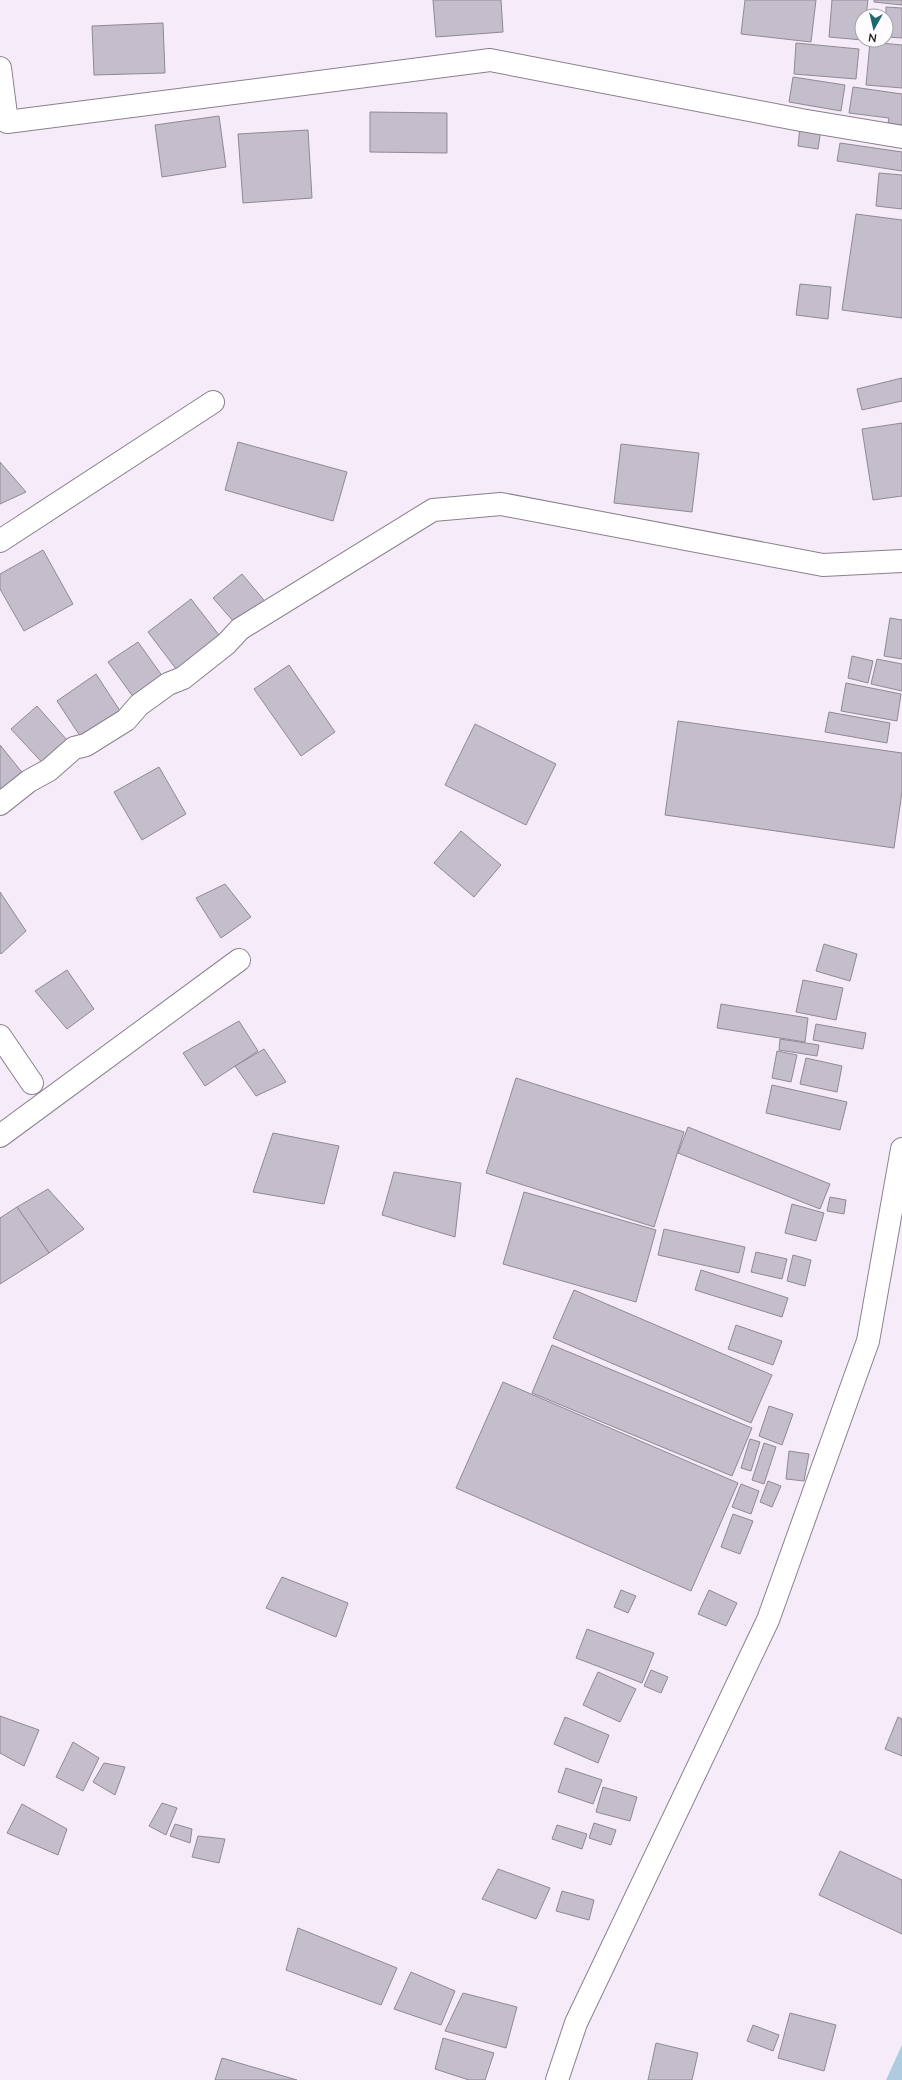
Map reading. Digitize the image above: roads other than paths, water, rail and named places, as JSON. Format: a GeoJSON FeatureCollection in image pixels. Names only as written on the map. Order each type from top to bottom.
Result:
{"type":"FeatureCollection","features":[{"type":"Feature","properties":{"kind":"street"},"geometry":{"type":"LineString","coordinates":[[0,68],[7,122],[490,60],[801,120],[902,137]]}},
{"type":"Feature","properties":{"kind":"street"},"geometry":{"type":"LineString","coordinates":[[0,541],[213,402]]}},
{"type":"Feature","properties":{"kind":"street"},"geometry":{"type":"LineString","coordinates":[[0,804],[29,781],[49,770],[74,748],[86,745],[126,720],[139,705],[168,684],[183,678],[226,644],[240,628],[433,510],[501,504],[823,565],[902,561]]}},
{"type":"Feature","properties":{"kind":"street"},"geometry":{"type":"LineString","coordinates":[[0,1136],[239,960]]}},
{"type":"Feature","properties":{"kind":"street"},"geometry":{"type":"LineString","coordinates":[[0,1036],[32,1083]]}},
{"type":"Feature","properties":{"kind":"street"},"geometry":{"type":"LineString","coordinates":[[557,2080],[576,2023],[768,1620],[868,1341],[902,1149]]}},
{"type":"Feature","properties":{"kind":"water"},"geometry":{"type":"Polygon","coordinates":[[[902,2045],[902,2080],[886,2080],[902,2045]]]}}]}
